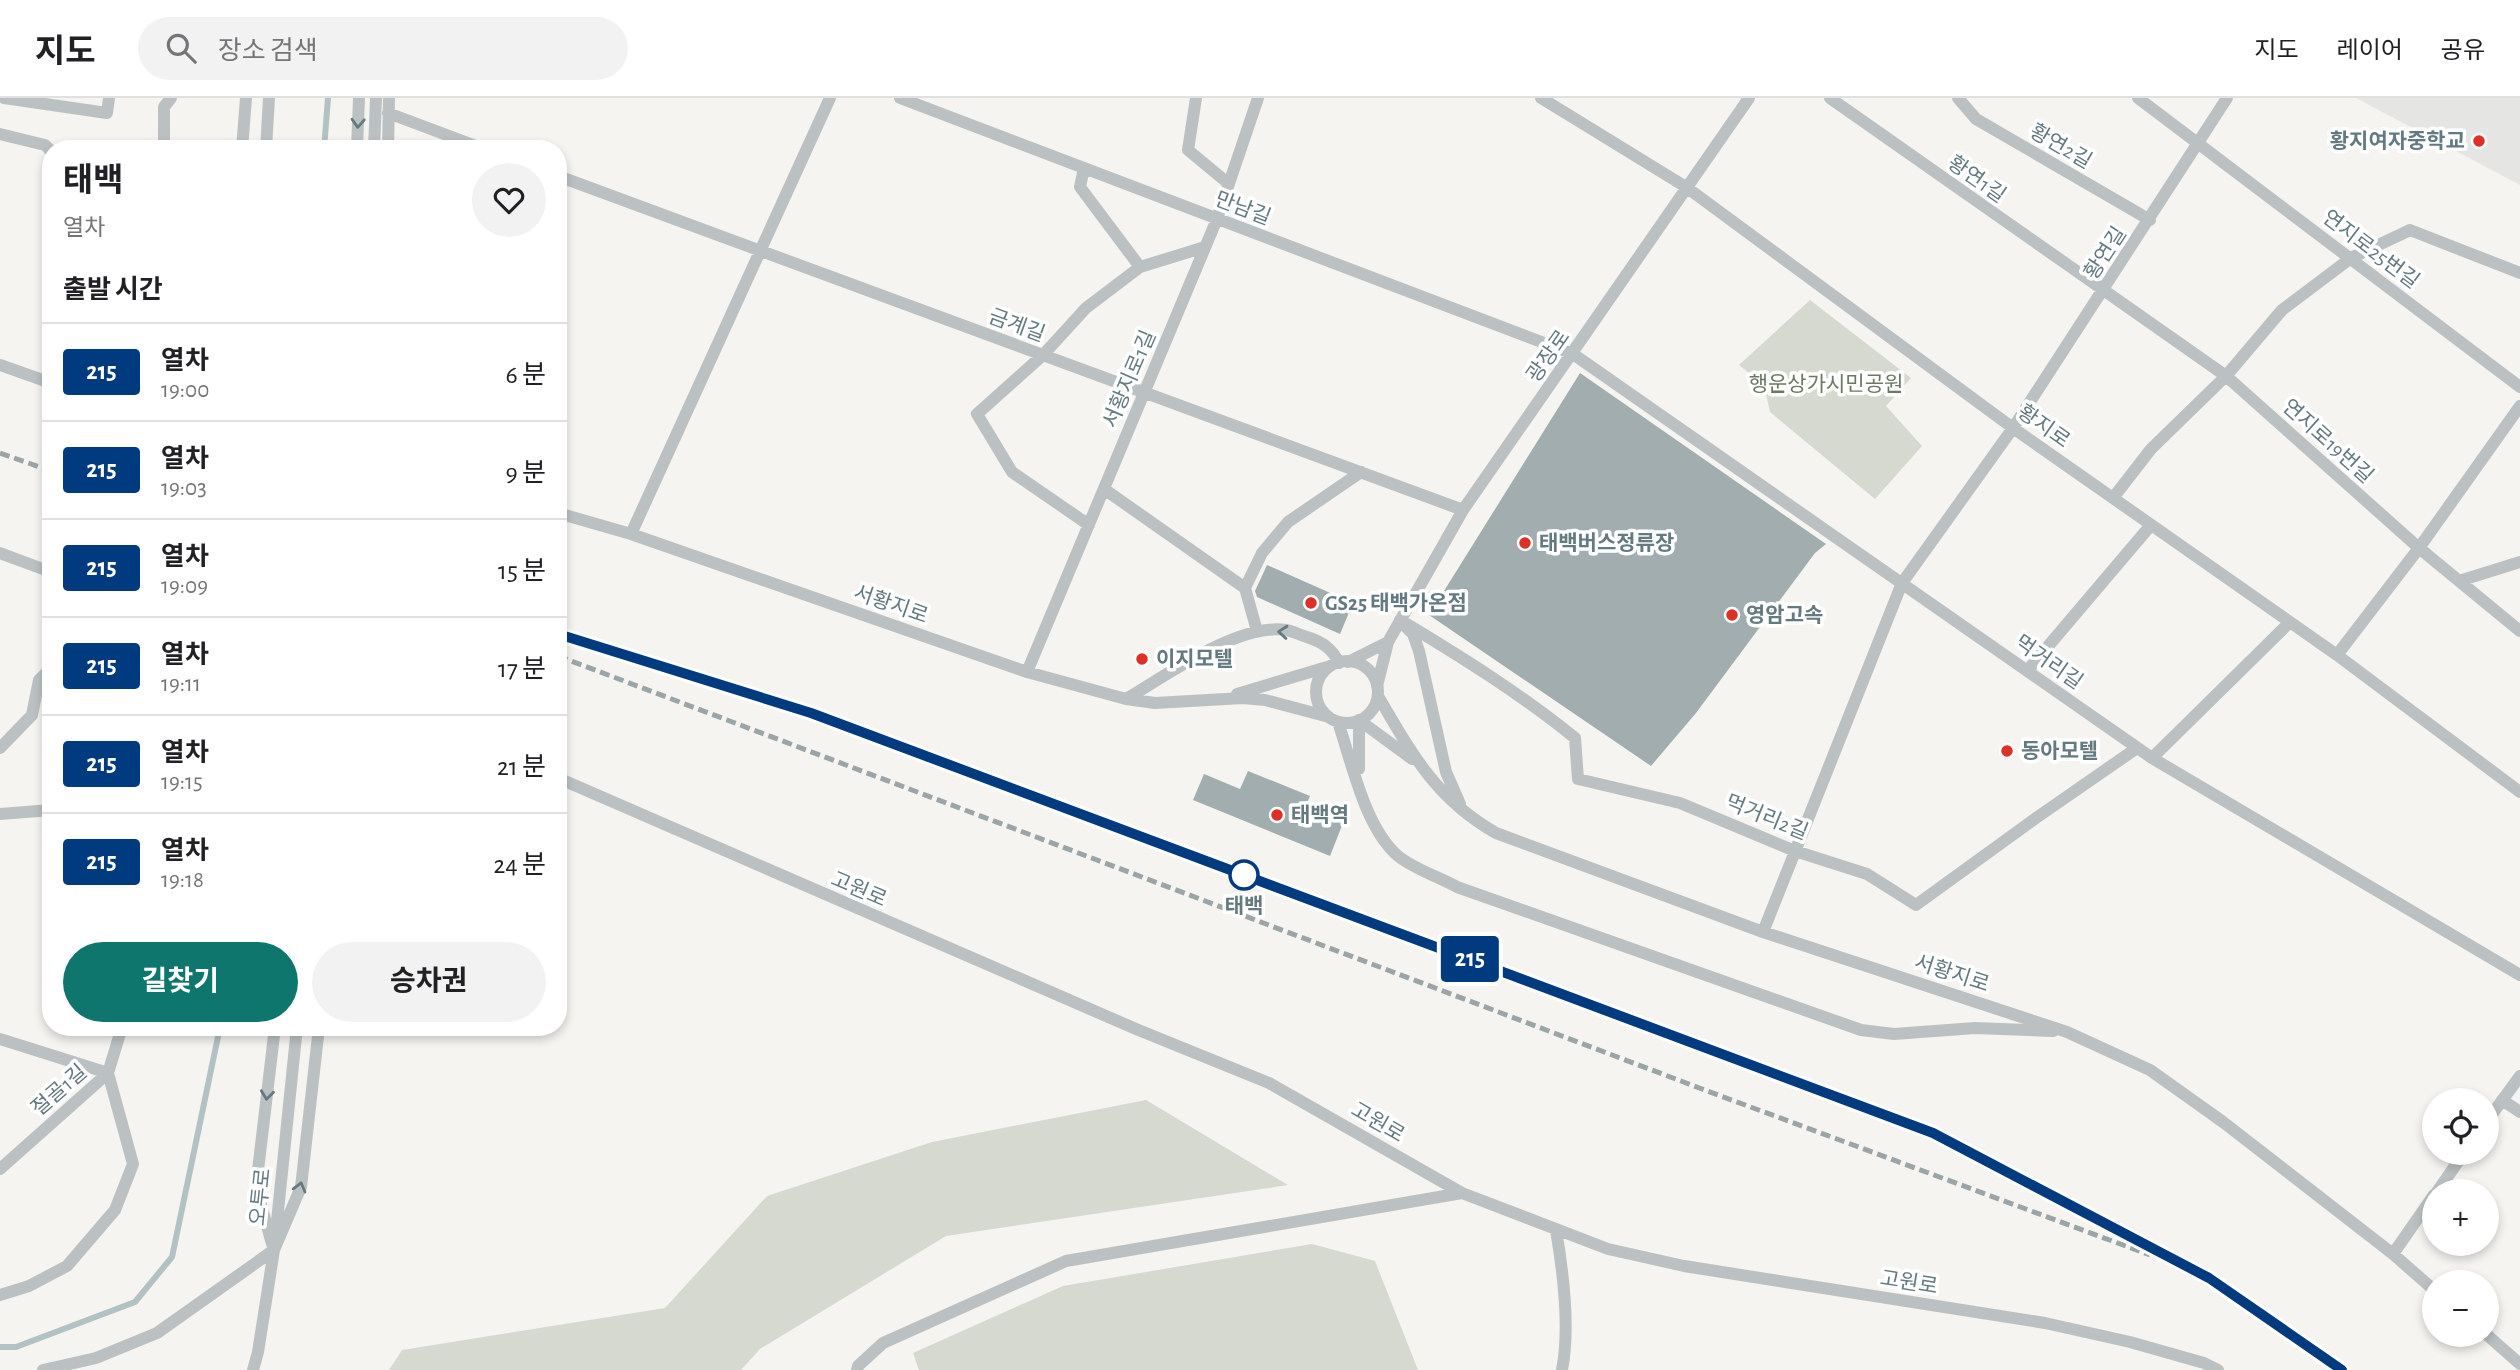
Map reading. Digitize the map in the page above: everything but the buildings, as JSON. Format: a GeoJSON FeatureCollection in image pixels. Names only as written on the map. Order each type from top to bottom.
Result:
{"type":"FeatureCollection","features":[{"type":"Feature","properties":{"kind":"street"},"geometry":{"type":"LineString","coordinates":[[4,98],[107,113],[109,98]]}},
{"type":"Feature","properties":{"kind":"street"},"geometry":{"type":"LineString","coordinates":[[164,140],[164,107],[171,98]]}},
{"type":"Feature","properties":{"kind":"street"},"geometry":{"type":"LineString","coordinates":[[243,140],[246,98]]}},
{"type":"Feature","properties":{"kind":"street"},"geometry":{"type":"LineString","coordinates":[[266,140],[268,98]]}},
{"type":"Feature","properties":{"kind":"street"},"geometry":{"type":"LineString","coordinates":[[357,140],[359,98]]}},
{"type":"Feature","properties":{"kind":"street"},"geometry":{"type":"LineString","coordinates":[[374,140],[376,98]]}},
{"type":"Feature","properties":{"kind":"street"},"geometry":{"type":"LineString","coordinates":[[388,140],[389,98]]}},
{"type":"Feature","properties":{"kind":"street"},"geometry":{"type":"LineString","coordinates":[[631,534],[830,98]]}},
{"type":"Feature","properties":{"kind":"street","name":"만남길"},"geometry":{"type":"LineString","coordinates":[[900,98],[1573,354]]}},
{"type":"Feature","properties":{"kind":"street"},"geometry":{"type":"LineString","coordinates":[[1196,98],[1188,150],[1229,184]]}},
{"type":"Feature","properties":{"kind":"street","name":"서황지로1길"},"geometry":{"type":"LineString","coordinates":[[1027,672],[1217,219],[1258,98]]}},
{"type":"Feature","properties":{"kind":"street","name":"황지로"},"geometry":{"type":"LineString","coordinates":[[1541,98],[1686,187],[2013,428],[2337,655],[2520,792]]}},
{"type":"Feature","properties":{"kind":"street","name":"광장로"},"geometry":{"type":"LineString","coordinates":[[1378,691],[1388,642],[1463,510],[1749,98]]}},
{"type":"Feature","properties":{"kind":"street","name":"황연1길"},"geometry":{"type":"LineString","coordinates":[[1830,98],[2103,291]]}},
{"type":"Feature","properties":{"kind":"street","name":"황연2길"},"geometry":{"type":"LineString","coordinates":[[1958,98],[1976,118],[2150,220]]}},
{"type":"Feature","properties":{"kind":"street","name":"연지로25번길"},"geometry":{"type":"LineString","coordinates":[[2138,98],[2520,387]]}},
{"type":"Feature","properties":{"kind":"street","name":"황연길"},"geometry":{"type":"LineString","coordinates":[[1763,932],[1902,583],[2013,428],[2227,98]]}},
{"type":"Feature","properties":{"kind":"street"},"geometry":{"type":"LineString","coordinates":[[388,113],[460,140]]}},
{"type":"Feature","properties":{"kind":"street"},"geometry":{"type":"LineString","coordinates":[[0,134],[42,144]]}},
{"type":"Feature","properties":{"kind":"street"},"geometry":{"type":"LineString","coordinates":[[1084,168],[1080,187],[1140,267]]}},
{"type":"Feature","properties":{"kind":"street","name":"금계길"},"geometry":{"type":"LineString","coordinates":[[567,179],[1463,510]]}},
{"type":"Feature","properties":{"kind":"street"},"geometry":{"type":"LineString","coordinates":[[2113,498],[2151,449],[2226,376],[2282,310],[2351,258],[2410,230],[2520,272]]}},
{"type":"Feature","properties":{"kind":"street"},"geometry":{"type":"LineString","coordinates":[[1088,525],[1012,472],[977,414],[1043,355],[1086,308],[1140,267],[1205,247]]}},
{"type":"Feature","properties":{"kind":"street","name":"연지로19번길"},"geometry":{"type":"LineString","coordinates":[[2103,291],[2226,376],[2419,548],[2520,631]]}},
{"type":"Feature","properties":{"kind":"street","name":"먹거리길"},"geometry":{"type":"LineString","coordinates":[[1573,354],[2152,758],[2520,975]]}},
{"type":"Feature","properties":{"kind":"street"},"geometry":{"type":"LineString","coordinates":[[0,365],[42,380]]}},
{"type":"Feature","properties":{"kind":"street"},"geometry":{"type":"LineString","coordinates":[[2337,655],[2419,548],[2520,406]]}},
{"type":"Feature","properties":{"kind":"street"},"geometry":{"type":"LineString","coordinates":[[1245,588],[1262,553],[1288,522],[1361,472]]}},
{"type":"Feature","properties":{"kind":"street"},"geometry":{"type":"LineString","coordinates":[[1104,489],[1245,588],[1257,631]]}},
{"type":"Feature","properties":{"kind":"street","name":"서황지로"},"geometry":{"type":"LineString","coordinates":[[567,516],[631,534],[1027,672],[1126,699],[1155,703],[1216,699]]}},
{"type":"Feature","properties":{"kind":"street"},"geometry":{"type":"LineString","coordinates":[[2027,671],[2151,525]]}},
{"type":"Feature","properties":{"kind":"street"},"geometry":{"type":"LineString","coordinates":[[0,553],[42,569]]}},
{"type":"Feature","properties":{"kind":"street"},"geometry":{"type":"LineString","coordinates":[[2459,581],[2520,562]]}},
{"type":"Feature","properties":{"kind":"street"},"geometry":{"type":"LineString","coordinates":[[1400,620],[1413,634],[1446,772],[1454,793],[1469,818]]}},
{"type":"Feature","properties":{"kind":"street","name":"먹거리2길"},"geometry":{"type":"LineString","coordinates":[[1400,620],[1445,647],[1576,738],[1578,779],[1680,803],[1795,850],[1867,874],[1916,905],[2137,748]]}},
{"type":"Feature","properties":{"kind":"street"},"geometry":{"type":"LineString","coordinates":[[2152,758],[2290,622]]}},
{"type":"Feature","properties":{"kind":"street"},"geometry":{"type":"LineString","coordinates":[[1126,699],[1227,641],[1257,631],[1286,630],[1322,642],[1335,654],[1339,664]]}},
{"type":"Feature","properties":{"kind":"street"},"geometry":{"type":"LineString","coordinates":[[1216,699],[1339,664],[1388,642]]}},
{"type":"Feature","properties":{"kind":"street"},"geometry":{"type":"LineString","coordinates":[[1421,766],[1378,691],[1373,676],[1366,668],[1358,663],[1339,664],[1318,682],[1316,691],[1322,710],[1334,720],[1371,819],[1385,842],[1400,858],[1457,887],[1861,1030],[1894,1034],[1975,1028],[2067,1032]]}},
{"type":"Feature","properties":{"kind":"street"},"geometry":{"type":"LineString","coordinates":[[0,748],[32,715],[39,680],[42,677]]}},
{"type":"Feature","properties":{"kind":"street"},"geometry":{"type":"LineString","coordinates":[[1216,699],[1265,700],[1349,723],[1359,720],[1375,706],[1378,691]]}},
{"type":"Feature","properties":{"kind":"street"},"geometry":{"type":"LineString","coordinates":[[1359,720],[1421,766]]}},
{"type":"Feature","properties":{"kind":"street"},"geometry":{"type":"LineString","coordinates":[[1359,720],[1358,759],[1361,789]]}},
{"type":"Feature","properties":{"kind":"street","name":"서황지로"},"geometry":{"type":"LineString","coordinates":[[1421,766],[1469,818],[1496,833],[1763,932],[2067,1032],[2150,1070],[2223,1122],[2422,1279]]}},
{"type":"Feature","properties":{"kind":"street","name":"고원로"},"geometry":{"type":"LineString","coordinates":[[567,782],[1123,1023],[1269,1083],[1462,1193],[1608,1249],[1684,1266],[2045,1323],[2130,1342],[2204,1363],[2218,1370]]}},
{"type":"Feature","properties":{"kind":"street"},"geometry":{"type":"LineString","coordinates":[[0,814],[42,811]]}},
{"type":"Feature","properties":{"kind":"street","name":"절골1길"},"geometry":{"type":"LineString","coordinates":[[0,1168],[108,1073],[119,1036]]}},
{"type":"Feature","properties":{"kind":"street"},"geometry":{"type":"LineString","coordinates":[[274,1036],[256,1187],[274,1250]]}},
{"type":"Feature","properties":{"kind":"street","name":"오투로"},"geometry":{"type":"LineString","coordinates":[[253,1370],[274,1250],[297,1036]]}},
{"type":"Feature","properties":{"kind":"street"},"geometry":{"type":"LineString","coordinates":[[43,1370],[96,1358],[158,1333],[274,1250],[301,1187],[318,1036]]}},
{"type":"Feature","properties":{"kind":"street"},"geometry":{"type":"LineString","coordinates":[[0,1039],[108,1073],[133,1164],[115,1210],[66,1266],[29,1286],[0,1295]]}},
{"type":"Feature","properties":{"kind":"street"},"geometry":{"type":"LineString","coordinates":[[2499,1104],[2520,1076]]}},
{"type":"Feature","properties":{"kind":"street"},"geometry":{"type":"LineString","coordinates":[[2502,1100],[2520,1112]]}},
{"type":"Feature","properties":{"kind":"street"},"geometry":{"type":"LineString","coordinates":[[857,1370],[883,1343],[1066,1261],[1462,1193]]}},
{"type":"Feature","properties":{"kind":"street"},"geometry":{"type":"LineString","coordinates":[[2393,1254],[2422,1214]]}},
{"type":"Feature","properties":{"kind":"street"},"geometry":{"type":"LineString","coordinates":[[1556,1230],[1562,1265],[1562,1370]]}},
{"type":"Feature","properties":{"kind":"street"},"geometry":{"type":"LineString","coordinates":[[2499,1346],[2520,1364]]}},
{"type":"Feature","properties":{"kind":"shaded area","name":"황지여자중학교"},"geometry":{"type":"Polygon","coordinates":[[[2356,98],[2520,98],[2520,185],[2356,98]]]}},
{"type":"Feature","properties":{"kind":"green space","name":"행운상가시민공원"},"geometry":{"type":"Polygon","coordinates":[[[1810,300],[1911,378],[1886,406],[1922,446],[1875,499],[1770,412],[1764,385],[1739,365],[1810,300]]]}},
{"type":"Feature","properties":{"kind":"green space"},"geometry":{"type":"Polygon","coordinates":[[[1146,1100],[1288,1185],[946,1236],[760,1349],[741,1370],[389,1370],[402,1350],[665,1308],[767,1196],[932,1142],[1146,1100]]]}},
{"type":"Feature","properties":{"kind":"green space"},"geometry":{"type":"Polygon","coordinates":[[[1312,1244],[1375,1261],[1418,1370],[919,1370],[913,1353],[1063,1286],[1312,1244]]]}},
{"type":"Feature","properties":{"kind":"waterway"},"geometry":{"type":"LineString","coordinates":[[325,140],[328,98]]}},
{"type":"Feature","properties":{"kind":"waterway"},"geometry":{"type":"LineString","coordinates":[[0,1347],[16,1347],[135,1302],[172,1257],[218,1036]]}},
{"type":"Feature","properties":{"kind":"railway"},"geometry":{"type":"LineString","coordinates":[[0,453],[42,468]]}},
{"type":"Feature","properties":{"kind":"railway"},"geometry":{"type":"LineString","coordinates":[[567,637],[811,713],[1933,1133],[2209,1277],[2342,1370]]}},
{"type":"Feature","properties":{"kind":"railway"},"geometry":{"type":"LineString","coordinates":[[567,659],[1702,1089],[2150,1255]]}},
{"type":"Feature","properties":{"kind":"train","name":"215"},"geometry":{"type":"LineString","coordinates":[[567,637],[811,713],[1933,1133],[2209,1278],[2342,1370]]}},
{"type":"Feature","properties":{"kind":"place","name":"황지여자중학교"},"geometry":{"type":"Point","coordinates":[2479,141]}},
{"type":"Feature","properties":{"kind":"place","name":"태백버스정류장"},"geometry":{"type":"Point","coordinates":[1525,543]}},
{"type":"Feature","properties":{"kind":"place","name":"GS25 태백가온점"},"geometry":{"type":"Point","coordinates":[1311,603]}},
{"type":"Feature","properties":{"kind":"place","name":"영암고속"},"geometry":{"type":"Point","coordinates":[1732,615]}},
{"type":"Feature","properties":{"kind":"place","name":"이지모텔"},"geometry":{"type":"Point","coordinates":[1142,659]}},
{"type":"Feature","properties":{"kind":"place","name":"동아모텔"},"geometry":{"type":"Point","coordinates":[2007,751]}},
{"type":"Feature","properties":{"kind":"place","name":"태백역"},"geometry":{"type":"Point","coordinates":[1277,815]}},
{"type":"Feature","properties":{"kind":"place","name":"태백"},"geometry":{"type":"Point","coordinates":[1244,875]}}]}
